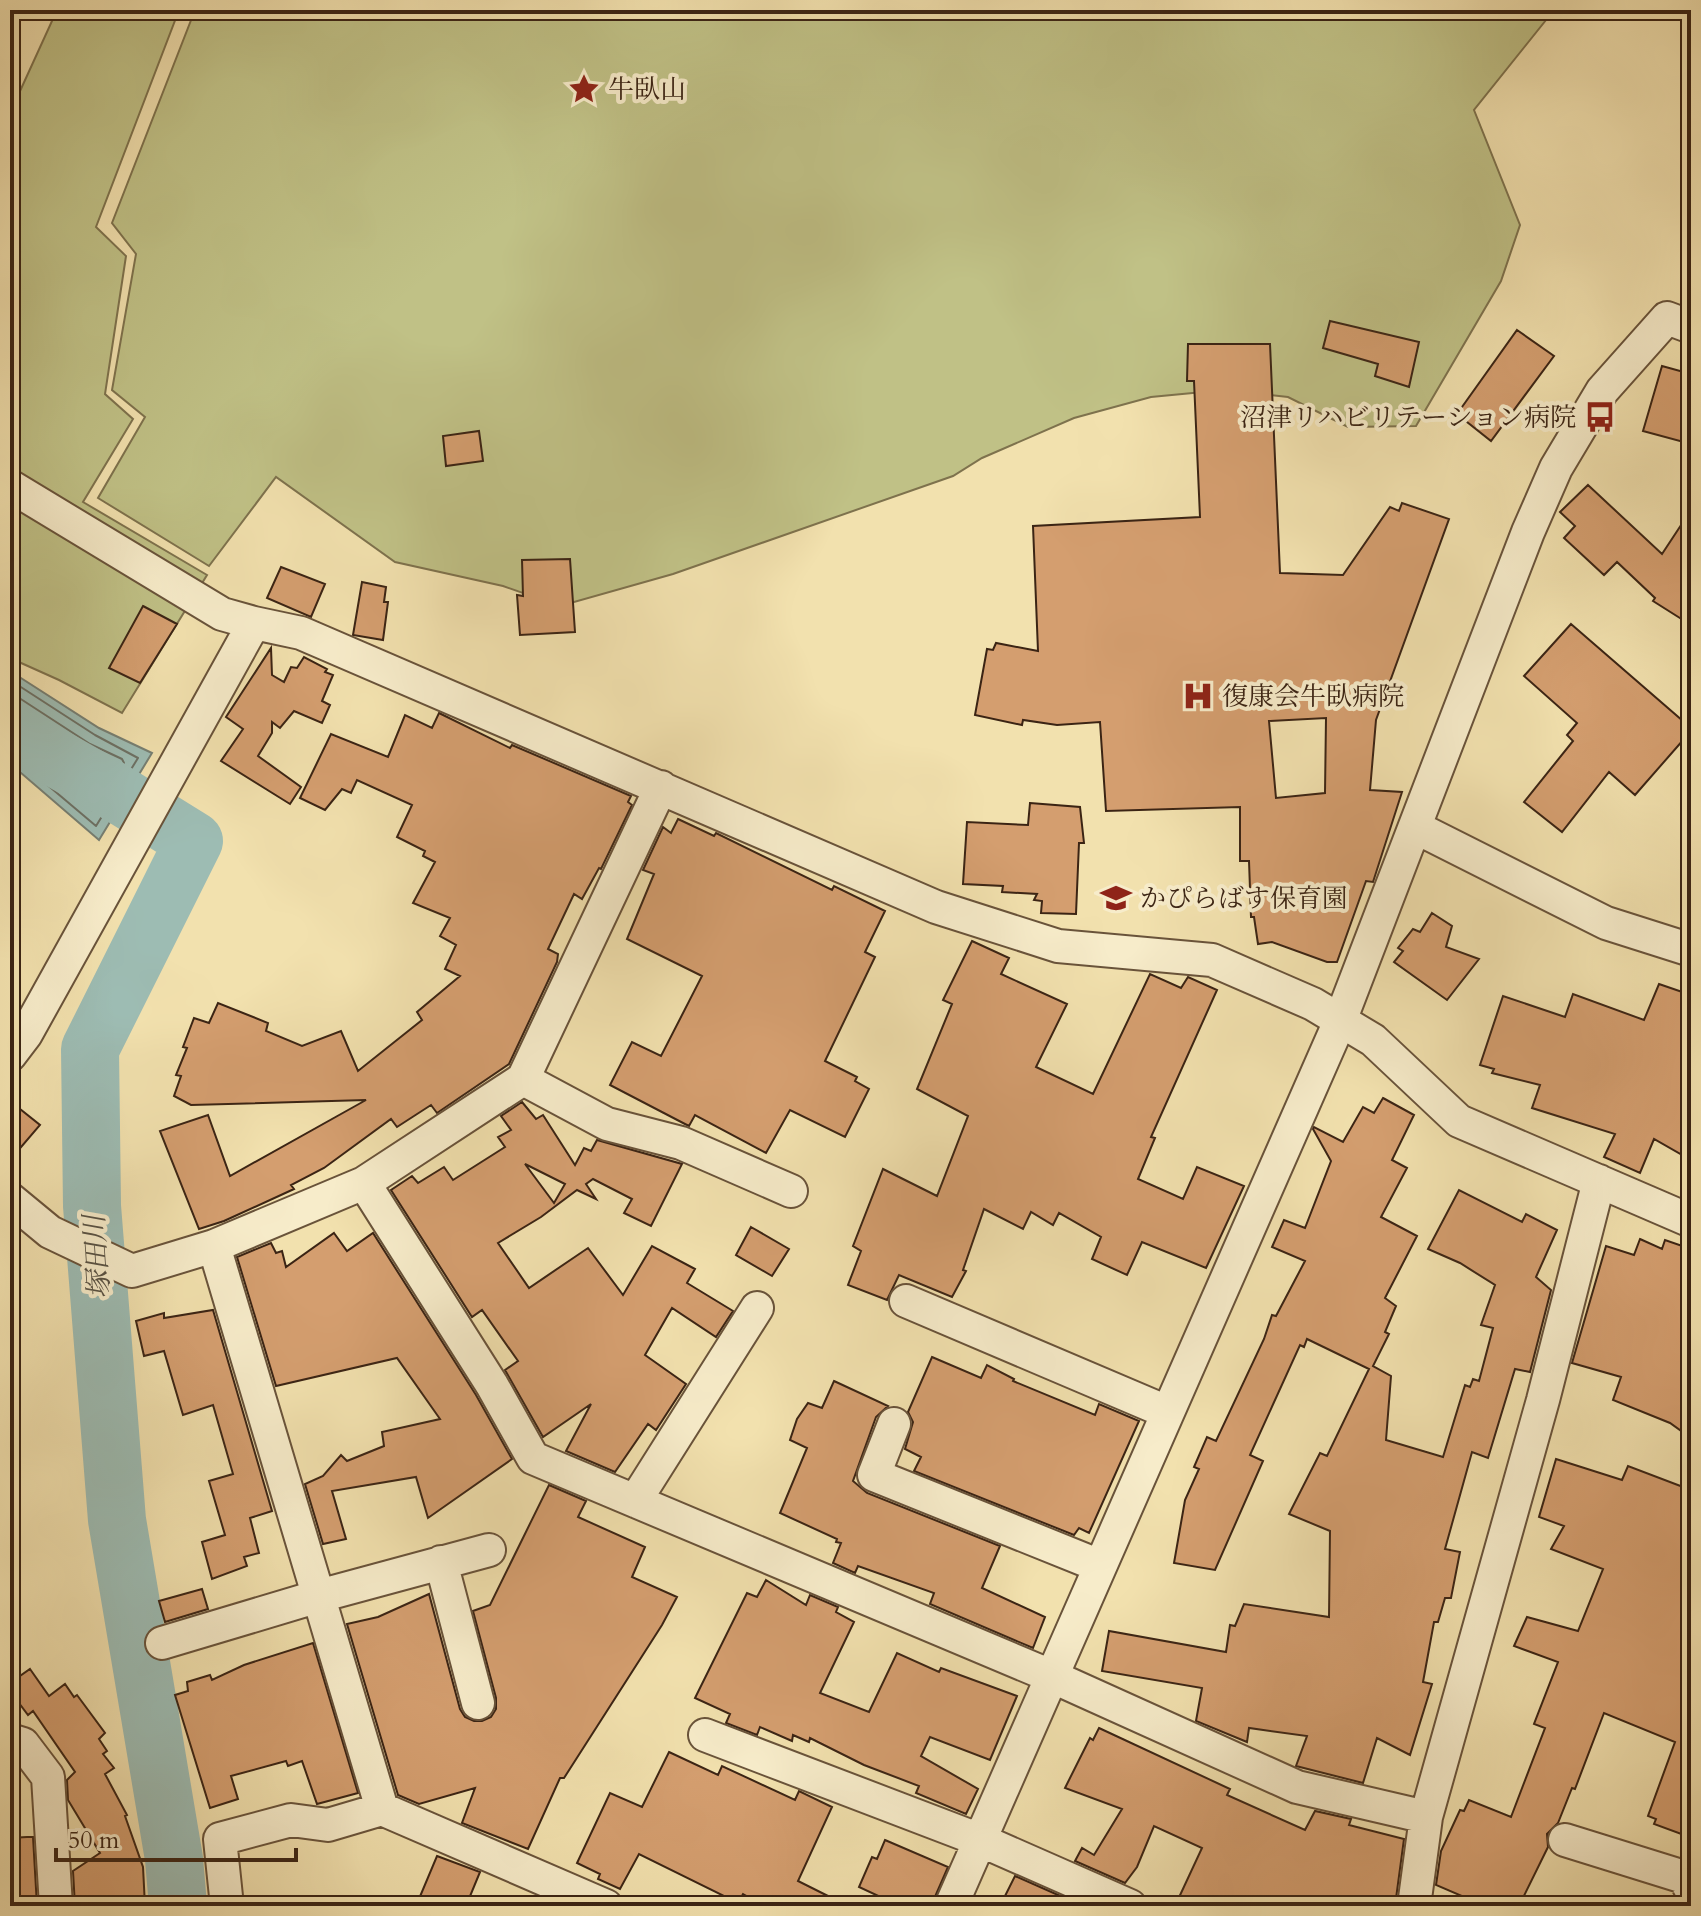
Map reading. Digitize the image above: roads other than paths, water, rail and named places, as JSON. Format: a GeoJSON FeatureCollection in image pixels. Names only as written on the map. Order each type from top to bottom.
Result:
{"type":"FeatureCollection","features":[{"type":"Feature","properties":{"kind":"street"},"geometry":{"type":"LineString","coordinates":[[951,1906],[1340,1021],[1528,532],[1556,468],[1602,391],[1667,318],[1691,327]]}},
{"type":"Feature","properties":{"kind":"street"},"geometry":{"type":"LineString","coordinates":[[10,486],[222,614],[301,633],[936,907],[1058,946],[1212,960],[1313,1004],[1373,1040],[1459,1121],[1691,1221]]}},
{"type":"Feature","properties":{"kind":"street"},"geometry":{"type":"LineString","coordinates":[[10,1055],[26,1034],[254,623]]}},
{"type":"Feature","properties":{"kind":"street"},"geometry":{"type":"LineString","coordinates":[[10,1199],[50,1232],[132,1271],[214,1246],[364,1183],[523,1079],[661,787]]}},
{"type":"Feature","properties":{"kind":"street"},"geometry":{"type":"LineString","coordinates":[[1415,827],[1606,923],[1691,950]]}},
{"type":"Feature","properties":{"kind":"street"},"geometry":{"type":"LineString","coordinates":[[523,1079],[607,1124],[681,1143],[791,1191]]}},
{"type":"Feature","properties":{"kind":"street"},"geometry":{"type":"LineString","coordinates":[[1414,1906],[1426,1817],[1543,1400],[1599,1181]]}},
{"type":"Feature","properties":{"kind":"street"},"geometry":{"type":"LineString","coordinates":[[364,1183],[492,1385],[533,1458],[1051,1676],[1297,1787],[1426,1817]]}},
{"type":"Feature","properties":{"kind":"street"},"geometry":{"type":"LineString","coordinates":[[214,1246],[382,1809]]}},
{"type":"Feature","properties":{"kind":"street"},"geometry":{"type":"LineString","coordinates":[[906,1301],[1167,1412]]}},
{"type":"Feature","properties":{"kind":"street"},"geometry":{"type":"LineString","coordinates":[[635,1501],[757,1308]]}},
{"type":"Feature","properties":{"kind":"street"},"geometry":{"type":"LineString","coordinates":[[894,1424],[874,1475],[1100,1566]]}},
{"type":"Feature","properties":{"kind":"street"},"geometry":{"type":"LineString","coordinates":[[162,1643],[489,1550]]}},
{"type":"Feature","properties":{"kind":"street"},"geometry":{"type":"LineString","coordinates":[[441,1562],[478,1703]]}},
{"type":"Feature","properties":{"kind":"street"},"geometry":{"type":"LineString","coordinates":[[705,1735],[980,1840],[1130,1906]]}},
{"type":"Feature","properties":{"kind":"street"},"geometry":{"type":"LineString","coordinates":[[10,1740],[23,1744],[48,1777],[56,1906]]}},
{"type":"Feature","properties":{"kind":"street"},"geometry":{"type":"LineString","coordinates":[[227,1906],[220,1839],[291,1820],[328,1825],[382,1809],[606,1906]]}},
{"type":"Feature","properties":{"kind":"street"},"geometry":{"type":"LineString","coordinates":[[1565,1840],[1684,1877],[1691,1890]]}},
{"type":"Feature","properties":{"kind":"water"},"geometry":{"type":"Polygon","coordinates":[[[10,671],[99,728],[152,753],[99,840],[20,772],[10,767],[10,671]]]}},
{"type":"Feature","properties":{"kind":"waterway","name":"塚田川"},"geometry":{"type":"LineString","coordinates":[[10,732],[194,841],[90,1049],[92,1206],[117,1520],[174,1859],[178,1906]]}},
{"type":"Feature","properties":{"kind":"place","name":"牛臥山"},"geometry":{"type":"Point","coordinates":[584,89]}},
{"type":"Feature","properties":{"kind":"place","name":"沼津リハビリテーション病院"},"geometry":{"type":"Point","coordinates":[1600,417]}},
{"type":"Feature","properties":{"kind":"place","name":"復康会牛臥病院"},"geometry":{"type":"Point","coordinates":[1198,696]}},
{"type":"Feature","properties":{"kind":"place","name":"かぴらばす保育園"},"geometry":{"type":"Point","coordinates":[1116,898]}}]}
